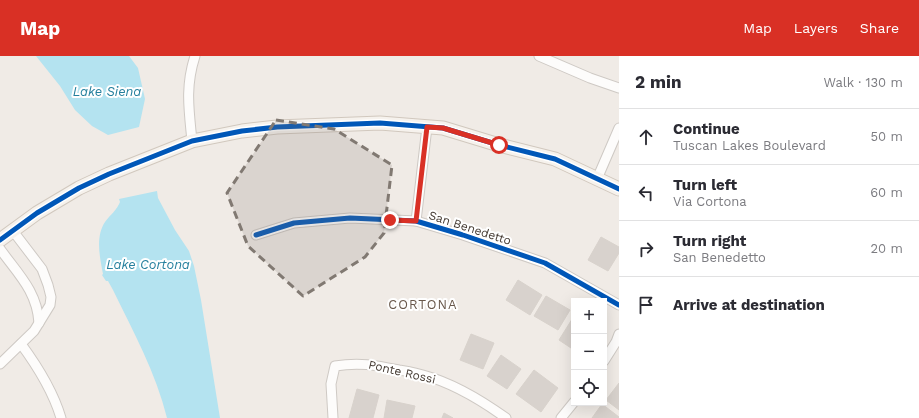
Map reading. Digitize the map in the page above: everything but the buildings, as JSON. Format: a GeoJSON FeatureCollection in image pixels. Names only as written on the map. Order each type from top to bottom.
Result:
{"type":"FeatureCollection","features":[{"type":"Feature","properties":{"kind":"street"},"geometry":{"type":"LineString","coordinates":[[192,141],[188,92],[190,72],[195,56]]}},
{"type":"Feature","properties":{"kind":"street"},"geometry":{"type":"LineString","coordinates":[[539,56],[590,78],[619,88]]}},
{"type":"Feature","properties":{"kind":"street"},"geometry":{"type":"LineString","coordinates":[[0,240],[37,213],[79,188],[109,174],[192,141],[277,126],[380,123],[443,128],[499,145],[555,159],[619,189]]}},
{"type":"Feature","properties":{"kind":"street"},"geometry":{"type":"LineString","coordinates":[[416,221],[427,127]]}},
{"type":"Feature","properties":{"kind":"street"},"geometry":{"type":"LineString","coordinates":[[597,179],[619,128]]}},
{"type":"Feature","properties":{"kind":"street","name":"San Benedetto"},"geometry":{"type":"LineString","coordinates":[[256,235],[294,223],[350,218],[416,221],[464,235],[545,263],[619,305]]}},
{"type":"Feature","properties":{"kind":"street"},"geometry":{"type":"LineString","coordinates":[[0,364],[34,331],[50,305],[51,297],[42,269],[13,230]]}},
{"type":"Feature","properties":{"kind":"street"},"geometry":{"type":"LineString","coordinates":[[0,249],[31,291],[38,310],[39,323]]}},
{"type":"Feature","properties":{"kind":"street"},"geometry":{"type":"LineString","coordinates":[[607,356],[619,334]]}},
{"type":"Feature","properties":{"kind":"street"},"geometry":{"type":"LineString","coordinates":[[21,344],[40,370],[56,401],[61,418]]}},
{"type":"Feature","properties":{"kind":"street","name":"Ponte Rossi"},"geometry":{"type":"LineString","coordinates":[[334,418],[331,384],[335,366],[352,363],[374,365],[423,375],[438,380],[475,397],[506,418]]}},
{"type":"Feature","properties":{"kind":"street"},"geometry":{"type":"LineString","coordinates":[[561,418],[571,406]]}},
{"type":"Feature","properties":{"kind":"highlighted area"},"geometry":{"type":"Polygon","coordinates":[[[276,120],[334,129],[392,165],[384,233],[365,257],[303,296],[248,246],[227,193],[276,120]]]}},
{"type":"Feature","properties":{"kind":"water","name":"Lake Siena"},"geometry":{"type":"Polygon","coordinates":[[[36,56],[129,56],[138,68],[145,99],[139,127],[108,135],[92,126],[75,110],[60,86],[36,56]]]}},
{"type":"Feature","properties":{"kind":"water","name":"Lake Cortona"},"geometry":{"type":"Polygon","coordinates":[[[157,191],[158,198],[175,230],[189,251],[194,266],[220,418],[167,418],[157,385],[143,352],[113,290],[108,281],[106,281],[102,275],[99,248],[100,234],[105,222],[119,205],[119,199],[157,191]]]}},
{"type":"Feature","properties":{"kind":"cycle path"},"geometry":{"type":"LineString","coordinates":[[0,240],[37,213],[79,188],[109,174],[192,141],[242,131],[277,127],[380,123],[443,128],[499,145],[555,159],[619,189]]}},
{"type":"Feature","properties":{"kind":"cycle path"},"geometry":{"type":"LineString","coordinates":[[256,235],[294,223],[350,218],[416,221],[463,235],[545,263],[619,305]]}},
{"type":"Feature","properties":{"kind":"district","name":"CORTONA"},"geometry":{"type":"Point","coordinates":[423,304]}},
{"type":"Feature","properties":{"kind":"route"},"geometry":{"type":"LineString","coordinates":[[390,220],[416,221],[427,127],[443,128],[499,145]]}}]}
